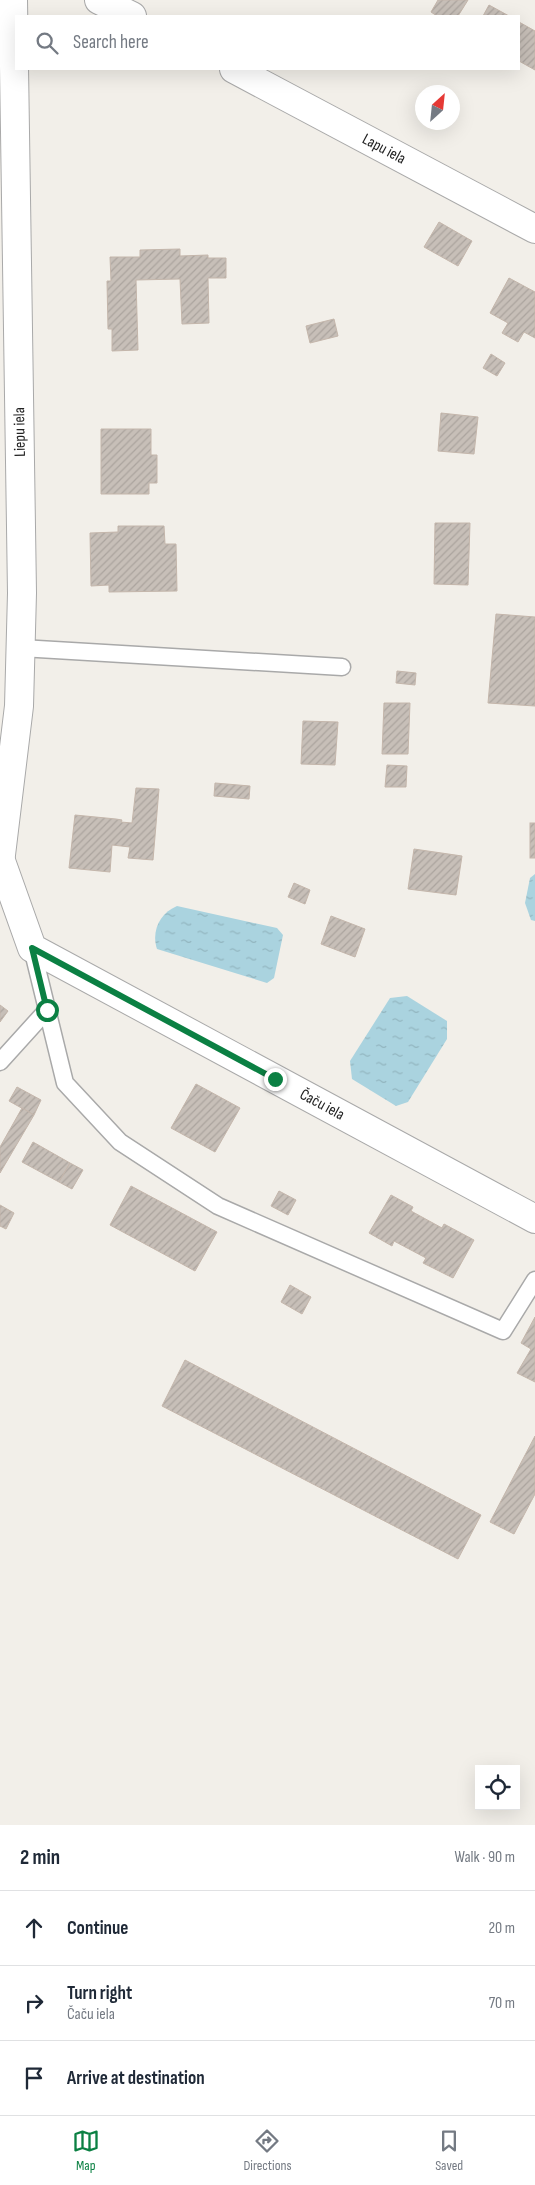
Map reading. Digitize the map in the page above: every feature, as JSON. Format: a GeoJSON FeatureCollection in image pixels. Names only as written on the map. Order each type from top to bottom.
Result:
{"type":"FeatureCollection","features":[{"type":"Feature","properties":{"kind":"street","name":"Liepu iela"},"geometry":{"type":"LineString","coordinates":[[0,862],[19,706],[21,648],[11,593],[13,0]]}},
{"type":"Feature","properties":{"kind":"street"},"geometry":{"type":"LineString","coordinates":[[99,0],[130,15]]}},
{"type":"Feature","properties":{"kind":"street","name":"Lapu iela"},"geometry":{"type":"LineString","coordinates":[[236,70],[535,229]]}},
{"type":"Feature","properties":{"kind":"street"},"geometry":{"type":"LineString","coordinates":[[0,862],[32,948]]}},
{"type":"Feature","properties":{"kind":"street","name":"Čaču iela"},"geometry":{"type":"LineString","coordinates":[[32,948],[535,1220]]}},
{"type":"Feature","properties":{"kind":"lane"},"geometry":{"type":"LineString","coordinates":[[21,648],[342,667]]}},
{"type":"Feature","properties":{"kind":"lane"},"geometry":{"type":"LineString","coordinates":[[32,948],[65,1083],[120,1142],[218,1206],[503,1331],[535,1280]]}},
{"type":"Feature","properties":{"kind":"lane"},"geometry":{"type":"LineString","coordinates":[[0,1062],[47,1010]]}},
{"type":"Feature","properties":{"kind":"water"},"geometry":{"type":"Polygon","coordinates":[[[535,874],[535,921],[531,920],[525,903],[530,878],[535,874]]]}},
{"type":"Feature","properties":{"kind":"water"},"geometry":{"type":"Polygon","coordinates":[[[177,906],[277,928],[283,935],[274,978],[267,983],[157,949],[155,936],[158,923],[166,913],[177,906]]]}},
{"type":"Feature","properties":{"kind":"water"},"geometry":{"type":"Polygon","coordinates":[[[407,996],[447,1021],[447,1039],[408,1102],[396,1106],[352,1079],[350,1061],[390,998],[407,996]]]}},
{"type":"Feature","properties":{"kind":"building"},"geometry":{"type":"Polygon","coordinates":[[[438,0],[468,0],[459,15],[436,15],[431,12],[438,0]]]}},
{"type":"Feature","properties":{"kind":"building"},"geometry":{"type":"Polygon","coordinates":[[[489,5],[507,15],[484,15],[489,5]]]}},
{"type":"Feature","properties":{"kind":"building"},"geometry":{"type":"Polygon","coordinates":[[[520,23],[535,31],[535,70],[520,62],[520,23]]]}},
{"type":"Feature","properties":{"kind":"building"},"geometry":{"type":"Polygon","coordinates":[[[439,222],[472,241],[458,266],[424,247],[439,222]]]}},
{"type":"Feature","properties":{"kind":"building"},"geometry":{"type":"Polygon","coordinates":[[[180,249],[180,256],[208,255],[208,258],[226,258],[226,278],[208,278],[209,323],[182,324],[180,279],[136,280],[138,350],[112,351],[112,329],[108,329],[107,281],[111,281],[110,257],[140,257],[140,250],[180,249]]]}},
{"type":"Feature","properties":{"kind":"building"},"geometry":{"type":"Polygon","coordinates":[[[509,278],[535,292],[535,338],[524,332],[518,342],[502,333],[508,323],[490,313],[509,278]]]}},
{"type":"Feature","properties":{"kind":"building"},"geometry":{"type":"Polygon","coordinates":[[[334,319],[338,336],[310,343],[306,326],[334,319]]]}},
{"type":"Feature","properties":{"kind":"building"},"geometry":{"type":"Polygon","coordinates":[[[491,354],[505,363],[497,376],[483,368],[491,354]]]}},
{"type":"Feature","properties":{"kind":"building"},"geometry":{"type":"Polygon","coordinates":[[[441,413],[478,417],[474,454],[438,451],[441,413]]]}},
{"type":"Feature","properties":{"kind":"building"},"geometry":{"type":"Polygon","coordinates":[[[101,429],[151,429],[151,455],[157,455],[157,483],[149,483],[149,494],[101,494],[101,429]]]}},
{"type":"Feature","properties":{"kind":"building"},"geometry":{"type":"Polygon","coordinates":[[[435,523],[470,523],[468,585],[434,584],[435,523]]]}},
{"type":"Feature","properties":{"kind":"building"},"geometry":{"type":"Polygon","coordinates":[[[118,526],[164,526],[165,544],[176,544],[177,591],[109,592],[109,585],[91,586],[90,533],[118,532],[118,526]]]}},
{"type":"Feature","properties":{"kind":"building"},"geometry":{"type":"Polygon","coordinates":[[[496,614],[535,617],[535,706],[488,703],[496,614]]]}},
{"type":"Feature","properties":{"kind":"building"},"geometry":{"type":"Polygon","coordinates":[[[397,671],[416,673],[415,685],[396,683],[397,671]]]}},
{"type":"Feature","properties":{"kind":"building"},"geometry":{"type":"Polygon","coordinates":[[[384,703],[410,703],[408,754],[382,754],[384,703]]]}},
{"type":"Feature","properties":{"kind":"building"},"geometry":{"type":"Polygon","coordinates":[[[303,721],[338,722],[335,765],[301,764],[303,721]]]}},
{"type":"Feature","properties":{"kind":"building"},"geometry":{"type":"Polygon","coordinates":[[[387,765],[407,766],[406,787],[385,787],[387,765]]]}},
{"type":"Feature","properties":{"kind":"building"},"geometry":{"type":"Polygon","coordinates":[[[215,783],[250,786],[249,799],[214,796],[215,783]]]}},
{"type":"Feature","properties":{"kind":"building"},"geometry":{"type":"Polygon","coordinates":[[[136,788],[159,789],[153,860],[128,858],[130,847],[112,845],[110,872],[69,868],[75,815],[116,819],[122,820],[121,822],[132,823],[136,788]]]}},
{"type":"Feature","properties":{"kind":"building"},"geometry":{"type":"Polygon","coordinates":[[[530,823],[535,823],[535,858],[530,858],[530,823]]]}},
{"type":"Feature","properties":{"kind":"building"},"geometry":{"type":"Polygon","coordinates":[[[414,849],[462,856],[456,895],[408,889],[414,849]]]}},
{"type":"Feature","properties":{"kind":"building"},"geometry":{"type":"Polygon","coordinates":[[[294,883],[310,890],[305,904],[288,897],[294,883]]]}},
{"type":"Feature","properties":{"kind":"building"},"geometry":{"type":"Polygon","coordinates":[[[331,916],[365,929],[355,957],[321,944],[331,916]]]}},
{"type":"Feature","properties":{"kind":"building"},"geometry":{"type":"Polygon","coordinates":[[[0,1005],[8,1011],[0,1022],[0,1005]]]}},
{"type":"Feature","properties":{"kind":"building"},"geometry":{"type":"Polygon","coordinates":[[[196,1084],[240,1108],[215,1152],[171,1128],[196,1084]]]}},
{"type":"Feature","properties":{"kind":"building"},"geometry":{"type":"Polygon","coordinates":[[[17,1087],[41,1100],[34,1115],[9,1101],[17,1087]]]}},
{"type":"Feature","properties":{"kind":"building"},"geometry":{"type":"Polygon","coordinates":[[[22,1108],[34,1115],[0,1173],[0,1147],[22,1108]]]}},
{"type":"Feature","properties":{"kind":"building"},"geometry":{"type":"Polygon","coordinates":[[[33,1142],[70,1163],[59,1182],[22,1162],[33,1142]]]}},
{"type":"Feature","properties":{"kind":"building"},"geometry":{"type":"Polygon","coordinates":[[[70,1163],[83,1170],[72,1189],[59,1182],[70,1163]]]}},
{"type":"Feature","properties":{"kind":"building"},"geometry":{"type":"Polygon","coordinates":[[[131,1186],[217,1232],[195,1271],[110,1225],[131,1186]]]}},
{"type":"Feature","properties":{"kind":"building"},"geometry":{"type":"Polygon","coordinates":[[[279,1191],[296,1200],[288,1215],[271,1206],[279,1191]]]}},
{"type":"Feature","properties":{"kind":"building"},"geometry":{"type":"Polygon","coordinates":[[[391,1195],[413,1207],[411,1211],[442,1228],[444,1224],[474,1240],[453,1278],[423,1263],[426,1258],[394,1241],[392,1246],[369,1233],[391,1195]]]}},
{"type":"Feature","properties":{"kind":"building"},"geometry":{"type":"Polygon","coordinates":[[[0,1205],[14,1213],[6,1229],[0,1226],[0,1205]]]}},
{"type":"Feature","properties":{"kind":"building"},"geometry":{"type":"Polygon","coordinates":[[[290,1285],[311,1297],[302,1314],[281,1302],[290,1285]]]}},
{"type":"Feature","properties":{"kind":"building"},"geometry":{"type":"Polygon","coordinates":[[[535,1317],[535,1382],[517,1373],[531,1349],[521,1343],[535,1317]]]}},
{"type":"Feature","properties":{"kind":"building"},"geometry":{"type":"Polygon","coordinates":[[[185,1360],[481,1515],[458,1559],[162,1406],[185,1360]]]}},
{"type":"Feature","properties":{"kind":"building"},"geometry":{"type":"Polygon","coordinates":[[[535,1436],[535,1494],[514,1534],[490,1522],[535,1436]]]}},
{"type":"Feature","properties":{"kind":"route"},"geometry":{"type":"LineString","coordinates":[[47,1010],[32,948],[275,1079]]}}]}
